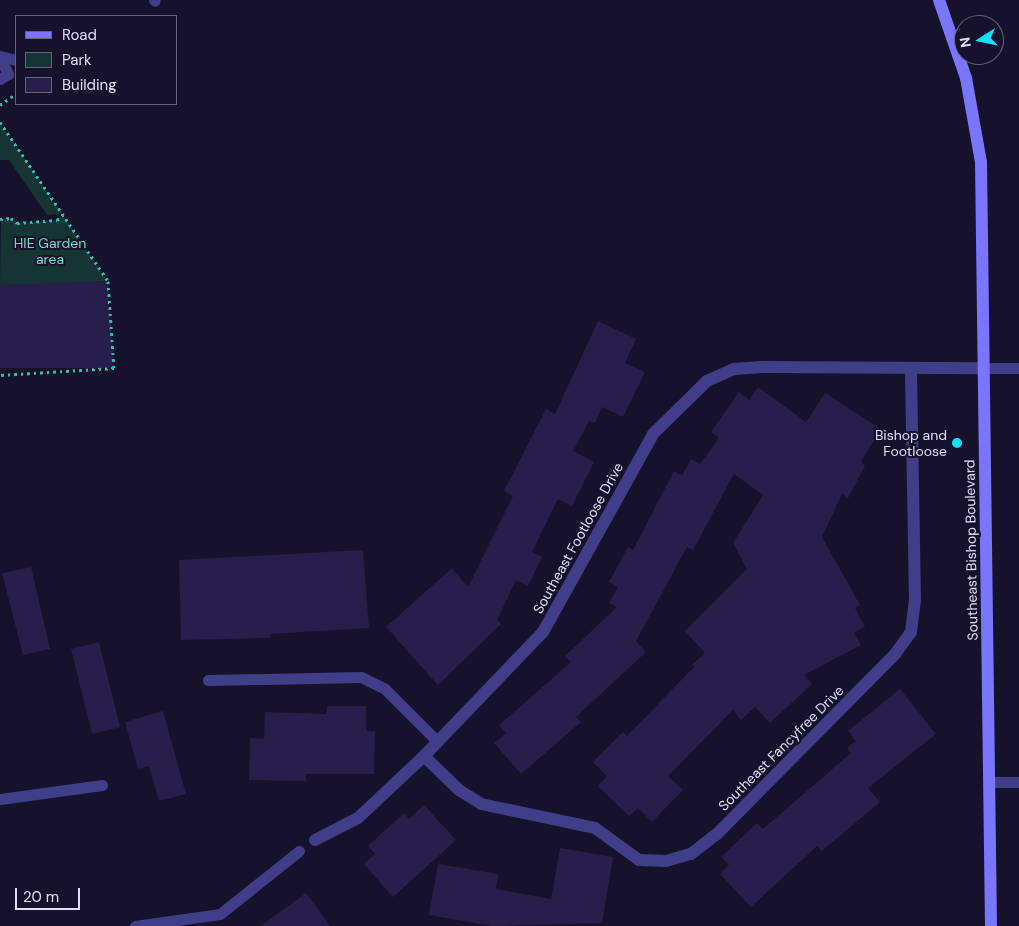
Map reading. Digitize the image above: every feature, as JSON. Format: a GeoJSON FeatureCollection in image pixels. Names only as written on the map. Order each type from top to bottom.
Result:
{"type":"FeatureCollection","features":[{"type":"Feature","properties":{"kind":"street","name":"Southeast Bishop Boulevard"},"geometry":{"type":"LineString","coordinates":[[939,0],[957,47],[978,132],[984,368],[991,926]]}},
{"type":"Feature","properties":{"kind":"street","name":"Southeast Footloose Drive"},"geometry":{"type":"LineString","coordinates":[[315,840],[350,825],[424,756],[436,740],[543,632],[653,434],[707,381],[734,369],[762,367],[984,368]]}},
{"type":"Feature","properties":{"kind":"street","name":"Southeast Fancyfree Drive"},"geometry":{"type":"LineString","coordinates":[[424,756],[459,790],[481,804],[595,828],[639,860],[666,861],[691,854],[717,834],[895,654],[911,632],[915,601],[911,368]]}},
{"type":"Feature","properties":{"kind":"lane"},"geometry":{"type":"LineString","coordinates":[[0,57],[15,60]]}},
{"type":"Feature","properties":{"kind":"lane"},"geometry":{"type":"LineString","coordinates":[[0,57],[8,74],[0,80]]}},
{"type":"Feature","properties":{"kind":"lane"},"geometry":{"type":"LineString","coordinates":[[984,368],[1019,368]]}},
{"type":"Feature","properties":{"kind":"lane"},"geometry":{"type":"LineString","coordinates":[[208,680],[361,677],[384,688],[436,740]]}},
{"type":"Feature","properties":{"kind":"lane"},"geometry":{"type":"LineString","coordinates":[[989,782],[1019,782]]}},
{"type":"Feature","properties":{"kind":"lane"},"geometry":{"type":"LineString","coordinates":[[0,799],[102,785]]}},
{"type":"Feature","properties":{"kind":"lane"},"geometry":{"type":"LineString","coordinates":[[135,926],[220,914],[299,851]]}},
{"type":"Feature","properties":{"kind":"path"},"geometry":{"type":"LineString","coordinates":[[0,105],[15,95]]}},
{"type":"Feature","properties":{"kind":"path"},"geometry":{"type":"LineString","coordinates":[[0,122],[108,281],[114,368],[0,375]]}},
{"type":"Feature","properties":{"kind":"path"},"geometry":{"type":"LineString","coordinates":[[0,130],[5,130]]}},
{"type":"Feature","properties":{"kind":"path"},"geometry":{"type":"LineString","coordinates":[[0,219],[11,218],[17,223],[57,220],[63,215]]}},
{"type":"Feature","properties":{"kind":"green space"},"geometry":{"type":"Polygon","coordinates":[[[0,122],[62,213],[47,215],[9,160],[0,160],[0,122]]]}},
{"type":"Feature","properties":{"kind":"green space","name":"HIE Garden area"},"geometry":{"type":"Polygon","coordinates":[[[63,215],[108,281],[0,288],[1,219],[11,218],[18,223],[57,220],[63,215]]]}},
{"type":"Feature","properties":{"kind":"building"},"geometry":{"type":"Polygon","coordinates":[[[108,281],[114,368],[0,368],[0,285],[108,281]]]}},
{"type":"Feature","properties":{"kind":"building"},"geometry":{"type":"Polygon","coordinates":[[[598,321],[636,339],[625,363],[645,372],[623,417],[602,407],[595,423],[589,421],[573,451],[594,462],[572,506],[558,499],[532,552],[542,557],[528,586],[516,580],[497,620],[501,624],[438,685],[386,627],[452,568],[468,587],[513,496],[504,491],[546,409],[555,414],[598,321]]]}},
{"type":"Feature","properties":{"kind":"building"},"geometry":{"type":"Polygon","coordinates":[[[758,387],[806,422],[825,393],[881,429],[861,461],[865,466],[848,498],[842,494],[822,537],[860,605],[855,608],[865,627],[854,633],[861,645],[804,675],[812,684],[770,723],[755,707],[741,720],[733,710],[668,776],[683,790],[652,822],[638,808],[629,816],[598,786],[607,776],[593,762],[623,732],[627,736],[694,667],[692,665],[705,653],[685,631],[747,569],[733,543],[763,495],[734,474],[693,550],[687,547],[636,641],[646,652],[576,717],[581,722],[521,774],[494,743],[506,733],[499,725],[571,662],[565,656],[617,607],[609,603],[618,587],[609,582],[628,547],[633,550],[674,471],[682,476],[691,459],[700,464],[719,438],[711,432],[739,392],[749,400],[758,387]]]}},
{"type":"Feature","properties":{"kind":"building"},"geometry":{"type":"Polygon","coordinates":[[[363,550],[369,628],[270,634],[270,638],[181,640],[179,560],[363,550]]]}},
{"type":"Feature","properties":{"kind":"building"},"geometry":{"type":"Polygon","coordinates":[[[31,567],[50,649],[23,655],[2,573],[31,567]]]}},
{"type":"Feature","properties":{"kind":"building"},"geometry":{"type":"Polygon","coordinates":[[[99,642],[120,727],[92,734],[71,649],[99,642]]]}},
{"type":"Feature","properties":{"kind":"building"},"geometry":{"type":"Polygon","coordinates":[[[900,689],[936,734],[868,788],[880,802],[822,851],[817,846],[751,907],[720,874],[729,865],[721,857],[757,823],[763,829],[851,753],[847,748],[856,741],[848,731],[900,689]]]}},
{"type":"Feature","properties":{"kind":"building"},"geometry":{"type":"Polygon","coordinates":[[[327,706],[366,706],[366,731],[375,731],[374,774],[306,774],[306,781],[249,780],[250,738],[264,739],[265,712],[327,714],[327,706]]]}},
{"type":"Feature","properties":{"kind":"building"},"geometry":{"type":"Polygon","coordinates":[[[163,711],[186,794],[159,801],[149,766],[138,769],[125,722],[163,711]]]}},
{"type":"Feature","properties":{"kind":"building"},"geometry":{"type":"Polygon","coordinates":[[[424,805],[456,840],[393,897],[364,864],[375,854],[368,846],[404,813],[409,819],[424,805]]]}},
{"type":"Feature","properties":{"kind":"building"},"geometry":{"type":"Polygon","coordinates":[[[560,848],[613,857],[602,923],[492,926],[429,915],[438,864],[498,874],[496,889],[551,899],[560,848]]]}},
{"type":"Feature","properties":{"kind":"building"},"geometry":{"type":"Polygon","coordinates":[[[306,893],[330,926],[261,926],[306,893]]]}},
{"type":"Feature","properties":{"kind":"place","name":"Bishop and Footloose"},"geometry":{"type":"Point","coordinates":[957,443]}}]}
